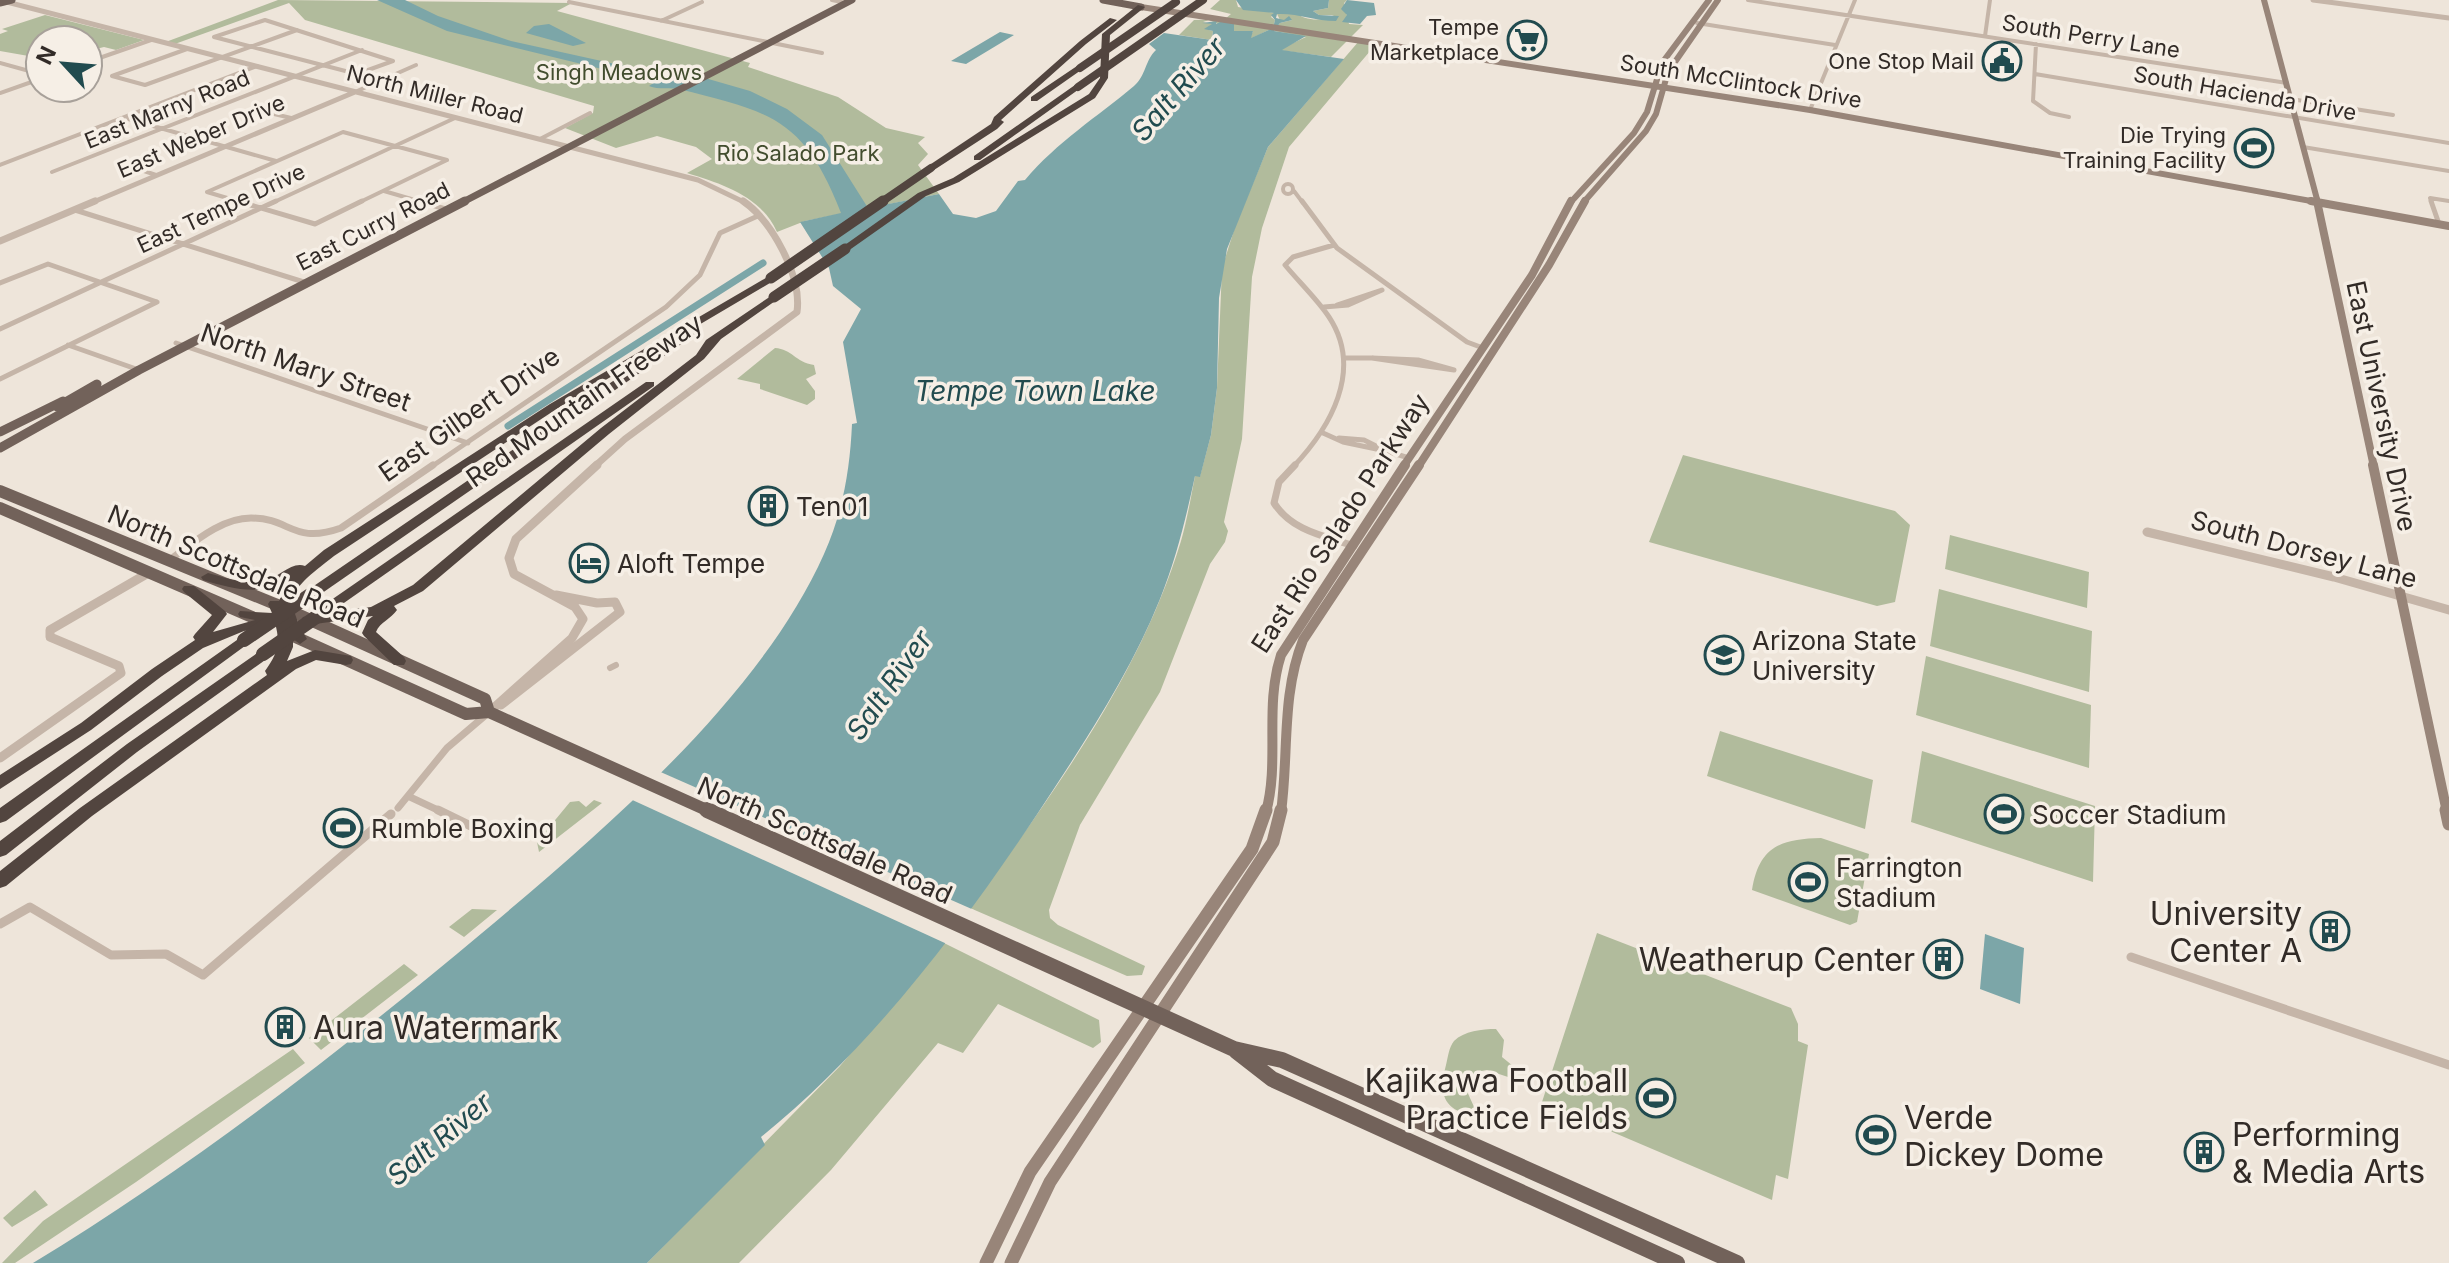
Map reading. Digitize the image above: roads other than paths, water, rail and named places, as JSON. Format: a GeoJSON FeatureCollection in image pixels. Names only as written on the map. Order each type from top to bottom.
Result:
{"type":"FeatureCollection","features":[{"type":"Feature","properties":{"kind":"highway","name":"Red Mountain Freeway"},"geometry":{"type":"LineString","coordinates":[[0,817],[244,640],[1180,0]]}},
{"type":"Feature","properties":{"kind":"highway"},"geometry":{"type":"LineString","coordinates":[[945,183],[1203,0]]}},
{"type":"Feature","properties":{"kind":"highway"},"geometry":{"type":"LineString","coordinates":[[994,127],[997,119],[1036,89],[1078,46],[1137,6]]}},
{"type":"Feature","properties":{"kind":"highway"},"geometry":{"type":"LineString","coordinates":[[945,183],[1092,96],[1104,78],[1106,34],[1137,6]]}},
{"type":"Feature","properties":{"kind":"highway","name":"Red Mountain Freeway"},"geometry":{"type":"LineString","coordinates":[[0,850],[132,748],[263,654],[921,195],[945,183]]}},
{"type":"Feature","properties":{"kind":"highway"},"geometry":{"type":"LineString","coordinates":[[205,576],[245,588],[266,587],[329,553],[554,406],[771,278]]}},
{"type":"Feature","properties":{"kind":"highway"},"geometry":{"type":"LineString","coordinates":[[399,661],[372,638],[370,628],[605,431],[700,357],[717,337]]}},
{"type":"Feature","properties":{"kind":"highway"},"geometry":{"type":"LineString","coordinates":[[0,881],[238,700],[282,662],[287,650],[284,619],[295,581],[329,553]]}},
{"type":"Feature","properties":{"kind":"highway"},"geometry":{"type":"LineString","coordinates":[[245,614],[308,620],[374,611],[406,596],[428,580]]}},
{"type":"Feature","properties":{"kind":"highway"},"geometry":{"type":"LineString","coordinates":[[0,783],[98,718],[179,657],[214,625],[220,614],[189,589]]}},
{"type":"Feature","properties":{"kind":"highway"},"geometry":{"type":"LineString","coordinates":[[284,619],[300,639]]}},
{"type":"Feature","properties":{"kind":"highway"},"geometry":{"type":"LineString","coordinates":[[179,657],[220,634],[284,619],[325,628]]}},
{"type":"Feature","properties":{"kind":"highway"},"geometry":{"type":"LineString","coordinates":[[238,700],[306,658],[322,656],[346,660]]}},
{"type":"Feature","properties":{"kind":"main road"},"geometry":{"type":"LineString","coordinates":[[1103,0],[1137,6]]}},
{"type":"Feature","properties":{"kind":"main road","name":"East Rio Salado Parkway"},"geometry":{"type":"LineString","coordinates":[[1011,1263],[1050,1182],[1273,842],[1284,799],[1286,688],[1292,660],[1409,458],[1539,263],[1572,200],[1634,133],[1647,112],[1653,84],[1666,57],[1709,0]]}},
{"type":"Feature","properties":{"kind":"main road","name":"East Rio Salado Parkway"},"geometry":{"type":"LineString","coordinates":[[986,1263],[1030,1172],[1252,849],[1265,818],[1271,783],[1269,698],[1272,673],[1290,636],[1478,377],[1549,265],[1576,211],[1646,131],[1682,48],[1718,0]]}},
{"type":"Feature","properties":{"kind":"main road","name":"East University Drive"},"geometry":{"type":"LineString","coordinates":[[2264,0],[2318,201],[2449,824]]}},
{"type":"Feature","properties":{"kind":"main road","name":"East Curry Road"},"geometry":{"type":"LineString","coordinates":[[0,440],[80,393],[134,369],[849,1]]}},
{"type":"Feature","properties":{"kind":"main road","name":"South McClintock Drive"},"geometry":{"type":"LineString","coordinates":[[1137,6],[1810,110],[2449,224]]}},
{"type":"Feature","properties":{"kind":"main road","name":"East Curry Road"},"geometry":{"type":"LineString","coordinates":[[0,448],[134,369]]}},
{"type":"Feature","properties":{"kind":"main road"},"geometry":{"type":"LineString","coordinates":[[0,432],[80,393]]}},
{"type":"Feature","properties":{"kind":"main road","name":"North Scottsdale Road"},"geometry":{"type":"LineString","coordinates":[[0,491],[205,576],[284,619]]}},
{"type":"Feature","properties":{"kind":"main road","name":"North Scottsdale Road"},"geometry":{"type":"LineString","coordinates":[[0,508],[265,623]]}},
{"type":"Feature","properties":{"kind":"main road"},"geometry":{"type":"LineString","coordinates":[[100,551],[154,565],[167,561]]}},
{"type":"Feature","properties":{"kind":"main road"},"geometry":{"type":"LineString","coordinates":[[150,572],[160,568],[205,576]]}},
{"type":"Feature","properties":{"kind":"main road","name":"North Scottsdale Road"},"geometry":{"type":"LineString","coordinates":[[308,620],[485,699],[489,712]]}},
{"type":"Feature","properties":{"kind":"main road","name":"North Scottsdale Road"},"geometry":{"type":"LineString","coordinates":[[300,639],[466,714],[489,712],[1234,1049]]}},
{"type":"Feature","properties":{"kind":"main road"},"geometry":{"type":"LineString","coordinates":[[1234,1049],[1272,1079],[1677,1263]]}},
{"type":"Feature","properties":{"kind":"main road"},"geometry":{"type":"LineString","coordinates":[[1234,1049],[1282,1060],[1737,1263]]}},
{"type":"Feature","properties":{"kind":"street"},"geometry":{"type":"LineString","coordinates":[[832,0],[849,1]]}},
{"type":"Feature","properties":{"kind":"street","name":"South Perry Lane"},"geometry":{"type":"LineString","coordinates":[[1748,0],[2287,83]]}},
{"type":"Feature","properties":{"kind":"street"},"geometry":{"type":"LineString","coordinates":[[1810,110],[1855,0]]}},
{"type":"Feature","properties":{"kind":"street"},"geometry":{"type":"LineString","coordinates":[[1985,36],[1990,0]]}},
{"type":"Feature","properties":{"kind":"street"},"geometry":{"type":"LineString","coordinates":[[2313,0],[2449,18]]}},
{"type":"Feature","properties":{"kind":"street"},"geometry":{"type":"LineString","coordinates":[[571,1],[767,45],[822,53]]}},
{"type":"Feature","properties":{"kind":"street","name":"North Miller Road"},"geometry":{"type":"LineString","coordinates":[[4,2],[710,184],[740,198],[760,215],[801,302],[797,312],[625,439],[516,539],[509,558],[514,574],[556,595]]}},
{"type":"Feature","properties":{"kind":"street"},"geometry":{"type":"LineString","coordinates":[[661,21],[702,2]]}},
{"type":"Feature","properties":{"kind":"street"},"geometry":{"type":"LineString","coordinates":[[262,20],[297,30],[393,61],[360,74],[214,37],[262,20]]}},
{"type":"Feature","properties":{"kind":"street"},"geometry":{"type":"LineString","coordinates":[[1691,22],[1835,45]]}},
{"type":"Feature","properties":{"kind":"street"},"geometry":{"type":"LineString","coordinates":[[187,49],[112,76],[145,85],[297,30]]}},
{"type":"Feature","properties":{"kind":"street"},"geometry":{"type":"LineString","coordinates":[[104,56],[151,40]]}},
{"type":"Feature","properties":{"kind":"street"},"geometry":{"type":"LineString","coordinates":[[2036,44],[2032,96],[2036,105],[2069,117]]}},
{"type":"Feature","properties":{"kind":"street","name":"East Marny Road"},"geometry":{"type":"LineString","coordinates":[[52,172],[362,50]]}},
{"type":"Feature","properties":{"kind":"street"},"geometry":{"type":"LineString","coordinates":[[0,63],[24,71]]}},
{"type":"Feature","properties":{"kind":"street","name":"East Weber Drive"},"geometry":{"type":"LineString","coordinates":[[0,241],[416,65]]}},
{"type":"Feature","properties":{"kind":"street"},"geometry":{"type":"LineString","coordinates":[[0,165],[257,66]]}},
{"type":"Feature","properties":{"kind":"street","name":"South Hacienda Drive"},"geometry":{"type":"LineString","coordinates":[[2035,74],[2449,143]]}},
{"type":"Feature","properties":{"kind":"street"},"geometry":{"type":"LineString","coordinates":[[0,93],[24,83]]}},
{"type":"Feature","properties":{"kind":"street"},"geometry":{"type":"LineString","coordinates":[[2291,99],[2393,115]]}},
{"type":"Feature","properties":{"kind":"street"},"geometry":{"type":"LineString","coordinates":[[270,113],[291,118]]}},
{"type":"Feature","properties":{"kind":"street"},"geometry":{"type":"LineString","coordinates":[[540,139],[590,113]]}},
{"type":"Feature","properties":{"kind":"street"},"geometry":{"type":"LineString","coordinates":[[125,118],[276,161]]}},
{"type":"Feature","properties":{"kind":"street","name":"East Tempe Drive"},"geometry":{"type":"LineString","coordinates":[[0,329],[455,118]]}},
{"type":"Feature","properties":{"kind":"street"},"geometry":{"type":"LineString","coordinates":[[343,132],[395,145],[447,160],[315,224],[207,192],[343,132]]}},
{"type":"Feature","properties":{"kind":"street"},"geometry":{"type":"LineString","coordinates":[[2303,147],[2449,171]]}},
{"type":"Feature","properties":{"kind":"street"},"geometry":{"type":"LineString","coordinates":[[135,168],[156,175]]}},
{"type":"Feature","properties":{"kind":"street"},"geometry":{"type":"LineString","coordinates":[[384,191],[445,208]]}},
{"type":"Feature","properties":{"kind":"street"},"geometry":{"type":"LineString","coordinates":[[1294,191],[1334,245],[1463,336],[1467,342],[1483,348]]}},
{"type":"Feature","properties":{"kind":"street"},"geometry":{"type":"LineString","coordinates":[[2438,222],[2430,198],[2449,201]]}},
{"type":"Feature","properties":{"kind":"street"},"geometry":{"type":"LineString","coordinates":[[75,210],[303,282]]}},
{"type":"Feature","properties":{"kind":"street","name":"East Gilbert Drive"},"geometry":{"type":"LineString","coordinates":[[167,561],[221,527],[245,519],[260,520],[308,538],[330,533],[666,307],[700,275],[720,233],[760,215]]}},
{"type":"Feature","properties":{"kind":"street"},"geometry":{"type":"LineString","coordinates":[[1334,245],[1293,257],[1285,265],[1324,307],[1344,358],[1342,388],[1323,433],[1279,482],[1274,503],[1283,517],[1294,525],[1357,546]]}},
{"type":"Feature","properties":{"kind":"street"},"geometry":{"type":"LineString","coordinates":[[0,283],[43,264],[157,302],[0,379]]}},
{"type":"Feature","properties":{"kind":"street"},"geometry":{"type":"LineString","coordinates":[[1324,307],[1392,287]]}},
{"type":"Feature","properties":{"kind":"street"},"geometry":{"type":"LineString","coordinates":[[68,345],[134,369]]}},
{"type":"Feature","properties":{"kind":"street","name":"North Mary Street"},"geometry":{"type":"LineString","coordinates":[[181,345],[468,443]]}},
{"type":"Feature","properties":{"kind":"street"},"geometry":{"type":"LineString","coordinates":[[1344,358],[1372,358],[1454,370],[1478,377]]}},
{"type":"Feature","properties":{"kind":"street"},"geometry":{"type":"LineString","coordinates":[[1323,433],[1376,452],[1386,451],[1409,458]]}},
{"type":"Feature","properties":{"kind":"street","name":"South Dorsey Lane"},"geometry":{"type":"LineString","coordinates":[[2147,532],[2334,577],[2449,610]]}},
{"type":"Feature","properties":{"kind":"street"},"geometry":{"type":"LineString","coordinates":[[0,758],[121,673],[119,666],[50,637],[50,630],[150,572]]}},
{"type":"Feature","properties":{"kind":"street"},"geometry":{"type":"LineString","coordinates":[[489,712],[514,698],[577,643],[617,616],[620,608],[615,602],[597,603],[556,595]]}},
{"type":"Feature","properties":{"kind":"street"},"geometry":{"type":"LineString","coordinates":[[556,595],[575,607],[591,625],[607,623]]}},
{"type":"Feature","properties":{"kind":"street"},"geometry":{"type":"LineString","coordinates":[[0,924],[30,907],[111,955],[166,954],[203,975],[410,797],[447,748],[572,638],[583,618],[597,603]]}},
{"type":"Feature","properties":{"kind":"street"},"geometry":{"type":"LineString","coordinates":[[410,797],[481,831]]}},
{"type":"Feature","properties":{"kind":"street"},"geometry":{"type":"LineString","coordinates":[[2131,957],[2449,1065]]}},
{"type":"Feature","properties":{"kind":"water","name":"Tempe Town Lake"},"geometry":{"type":"Polygon","coordinates":[[[377,0],[405,0],[438,16],[511,41],[656,73],[691,74],[750,91],[787,109],[822,135],[868,208],[939,194],[953,214],[976,218],[996,211],[1018,181],[1025,180],[1064,142],[1134,86],[1156,50],[1149,44],[1164,33],[1212,40],[1213,31],[1204,29],[1212,24],[1202,23],[1217,21],[1216,24],[1222,21],[1234,23],[1234,31],[1253,31],[1251,38],[1273,28],[1275,20],[1271,15],[1274,13],[1243,10],[1236,0],[1329,0],[1328,8],[1313,11],[1319,15],[1339,16],[1336,21],[1277,14],[1276,18],[1284,20],[1289,16],[1292,20],[1280,23],[1274,31],[1306,36],[1282,50],[1344,59],[1268,147],[1227,249],[1219,298],[1217,388],[1211,435],[1200,477],[1195,476],[1166,584],[1150,623],[1113,694],[1025,832],[922,972],[845,1060],[761,1137],[765,1145],[647,1263],[33,1263],[150,1188],[264,1107],[482,933],[626,807],[719,711],[760,660],[796,608],[824,554],[841,506],[852,424],[857,423],[843,342],[861,309],[833,286],[829,268],[800,222],[841,213],[827,181],[798,138],[761,113],[738,105],[679,89],[649,86],[655,82],[447,31],[377,0]]]}},
{"type":"Feature","properties":{"kind":"water"},"geometry":{"type":"Polygon","coordinates":[[[1347,0],[1374,3],[1376,15],[1367,16],[1360,24],[1342,22],[1347,15],[1341,9],[1347,0]]]}},
{"type":"Feature","properties":{"kind":"water"},"geometry":{"type":"Polygon","coordinates":[[[549,24],[586,43],[573,46],[526,33],[534,26],[549,24]]]}},
{"type":"Feature","properties":{"kind":"water"},"geometry":{"type":"Polygon","coordinates":[[[1000,32],[1014,35],[966,64],[951,61],[1000,32]]]}},
{"type":"Feature","properties":{"kind":"water"},"geometry":{"type":"Polygon","coordinates":[[[1985,934],[2024,948],[2020,1004],[1980,989],[1985,934]]]}},
{"type":"Feature","properties":{"kind":"waterway"},"geometry":{"type":"LineString","coordinates":[[508,426],[763,263]]}},
{"type":"Feature","properties":{"kind":"place","name":"Tempe Marketplace"},"geometry":{"type":"Point","coordinates":[1527,40]}},
{"type":"Feature","properties":{"kind":"place","name":"One Stop Mail"},"geometry":{"type":"Point","coordinates":[2002,61]}},
{"type":"Feature","properties":{"kind":"place","name":"Die Trying Training Facility"},"geometry":{"type":"Point","coordinates":[2254,148]}},
{"type":"Feature","properties":{"kind":"place","name":"Ten01"},"geometry":{"type":"Point","coordinates":[768,506]}},
{"type":"Feature","properties":{"kind":"place","name":"Aloft Tempe"},"geometry":{"type":"Point","coordinates":[589,563]}},
{"type":"Feature","properties":{"kind":"place","name":"Arizona State University"},"geometry":{"type":"Point","coordinates":[1724,655]}},
{"type":"Feature","properties":{"kind":"place","name":"Soccer Stadium"},"geometry":{"type":"Point","coordinates":[2004,814]}},
{"type":"Feature","properties":{"kind":"place","name":"Rumble Boxing"},"geometry":{"type":"Point","coordinates":[343,828]}},
{"type":"Feature","properties":{"kind":"place","name":"Farrington Stadium"},"geometry":{"type":"Point","coordinates":[1808,882]}},
{"type":"Feature","properties":{"kind":"place","name":"University Center A"},"geometry":{"type":"Point","coordinates":[2330,931]}},
{"type":"Feature","properties":{"kind":"place","name":"Weatherup Center"},"geometry":{"type":"Point","coordinates":[1943,959]}},
{"type":"Feature","properties":{"kind":"place","name":"Aura Watermark"},"geometry":{"type":"Point","coordinates":[285,1027]}},
{"type":"Feature","properties":{"kind":"place","name":"Kajikawa Football Practice Fields"},"geometry":{"type":"Point","coordinates":[1656,1098]}},
{"type":"Feature","properties":{"kind":"place","name":"Verde Dickey Dome"},"geometry":{"type":"Point","coordinates":[1876,1135]}},
{"type":"Feature","properties":{"kind":"place","name":"Performing & Media Arts"},"geometry":{"type":"Point","coordinates":[2204,1152]}},
{"type":"Feature","properties":{"kind":"park label","name":"Singh Meadows"},"geometry":{"type":"Point","coordinates":[619,72]}},
{"type":"Feature","properties":{"kind":"park label","name":"Rio Salado Park"},"geometry":{"type":"Point","coordinates":[798,153]}},
{"type":"Feature","properties":{"kind":"water label","name":"Salt River"},"geometry":{"type":"Point","coordinates":[1178,89]}},
{"type":"Feature","properties":{"kind":"water label","name":"Salt River"},"geometry":{"type":"Point","coordinates":[889,685]}},
{"type":"Feature","properties":{"kind":"water label","name":"Salt River"},"geometry":{"type":"Point","coordinates":[439,1139]}}]}
